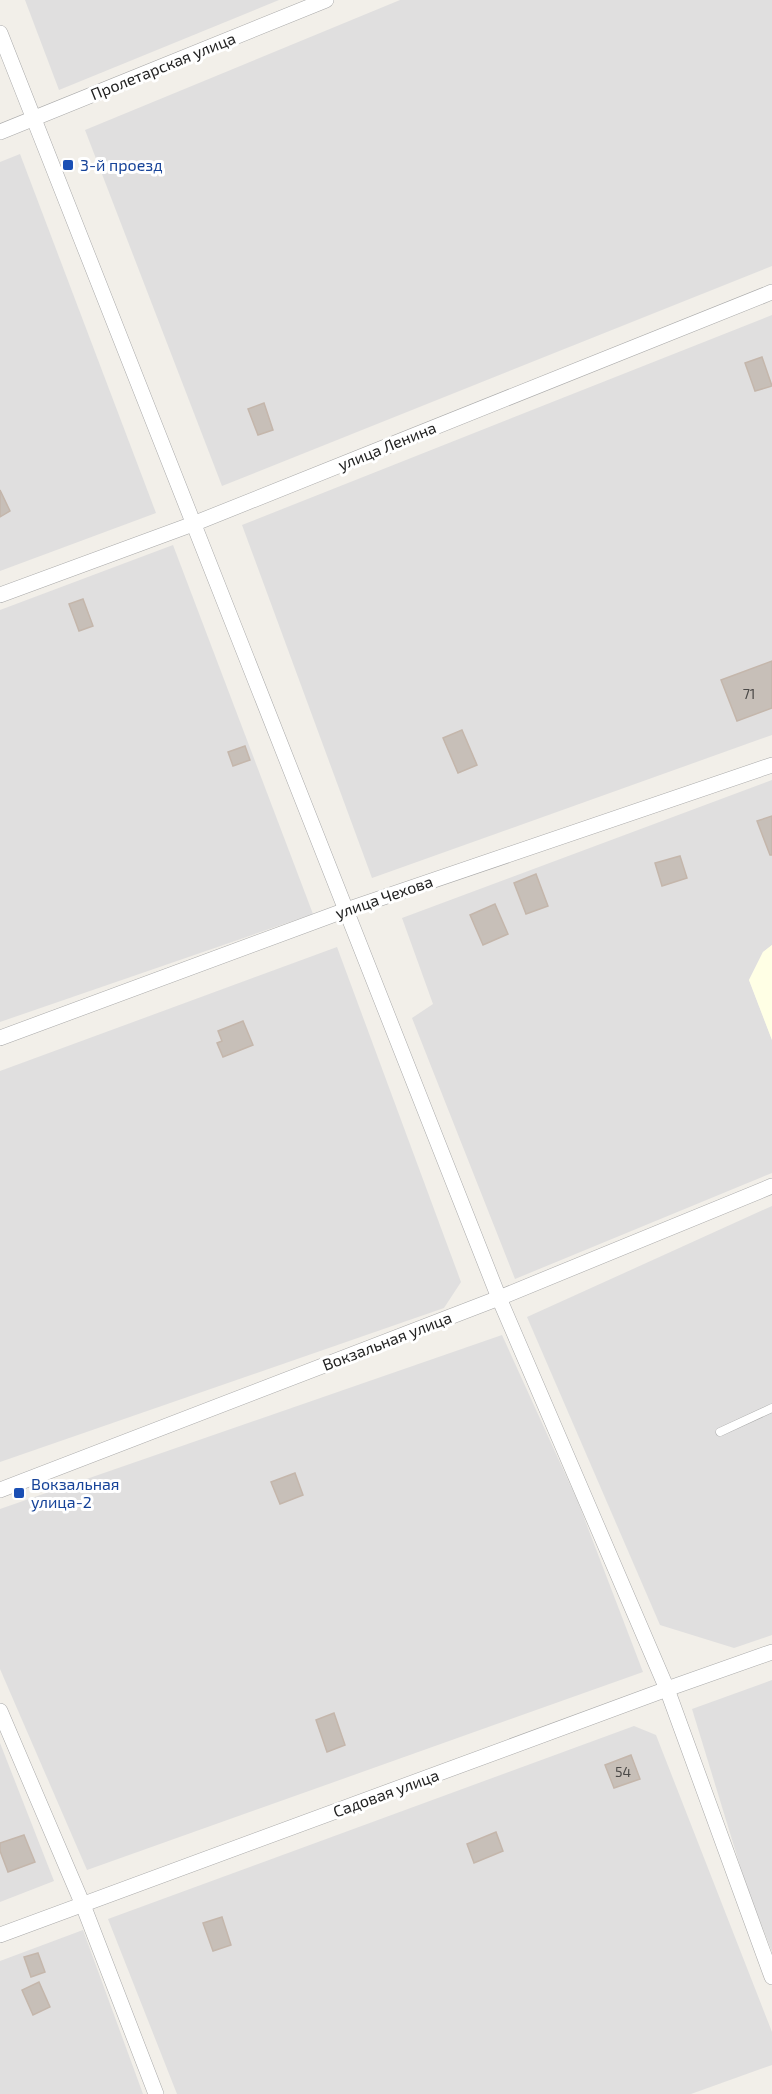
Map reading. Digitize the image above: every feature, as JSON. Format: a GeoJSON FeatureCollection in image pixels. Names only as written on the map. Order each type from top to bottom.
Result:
{"type":"FeatureCollection","features":[{"type":"Feature","properties":{"kind":"street","name":"Пролетарская улица"},"geometry":{"type":"LineString","coordinates":[[0,132],[326,0]]}},
{"type":"Feature","properties":{"kind":"street"},"geometry":{"type":"LineString","coordinates":[[0,33],[500,1298],[667,1689],[772,1977]]}},
{"type":"Feature","properties":{"kind":"street","name":"улица Ленина"},"geometry":{"type":"LineString","coordinates":[[0,595],[193,524],[772,292]]}},
{"type":"Feature","properties":{"kind":"street","name":"улица Чехова"},"geometry":{"type":"LineString","coordinates":[[0,1038],[346,910],[772,765]]}},
{"type":"Feature","properties":{"kind":"street","name":"Вокзальная улица"},"geometry":{"type":"LineString","coordinates":[[0,1490],[500,1298],[772,1186]]}},
{"type":"Feature","properties":{"kind":"street","name":"Садовая улица"},"geometry":{"type":"LineString","coordinates":[[0,1935],[772,1652]]}},
{"type":"Feature","properties":{"kind":"street"},"geometry":{"type":"LineString","coordinates":[[0,1711],[83,1905],[156,2094]]}},
{"type":"Feature","properties":{"kind":"lane"},"geometry":{"type":"LineString","coordinates":[[720,1432],[772,1408]]}},
{"type":"Feature","properties":{"kind":"shaded area"},"geometry":{"type":"Polygon","coordinates":[[[25,0],[279,0],[59,90],[25,0]]]}},
{"type":"Feature","properties":{"kind":"shaded area"},"geometry":{"type":"Polygon","coordinates":[[[400,0],[772,0],[772,266],[222,486],[85,130],[400,0]]]}},
{"type":"Feature","properties":{"kind":"shaded area"},"geometry":{"type":"Polygon","coordinates":[[[20,154],[156,513],[0,571],[0,162],[20,154]]]}},
{"type":"Feature","properties":{"kind":"shaded area"},"geometry":{"type":"Polygon","coordinates":[[[772,315],[772,735],[372,878],[242,525],[772,315]]]}},
{"type":"Feature","properties":{"kind":"shaded area"},"geometry":{"type":"Polygon","coordinates":[[[173,545],[313,914],[0,1022],[0,610],[173,545]]]}},
{"type":"Feature","properties":{"kind":"shaded area"},"geometry":{"type":"Polygon","coordinates":[[[772,780],[772,945],[763,952],[749,980],[772,1040],[772,1173],[515,1279],[412,1018],[433,1004],[402,918],[772,780]]]}},
{"type":"Feature","properties":{"kind":"shaded area"},"geometry":{"type":"Polygon","coordinates":[[[772,945],[772,1040],[749,980],[763,952],[772,945]]]}},
{"type":"Feature","properties":{"kind":"shaded area"},"geometry":{"type":"Polygon","coordinates":[[[337,947],[461,1282],[444,1308],[0,1462],[0,1071],[337,947]]]}},
{"type":"Feature","properties":{"kind":"shaded area"},"geometry":{"type":"Polygon","coordinates":[[[772,1206],[772,1635],[734,1648],[660,1625],[527,1317],[772,1206]]]}},
{"type":"Feature","properties":{"kind":"shaded area"},"geometry":{"type":"Polygon","coordinates":[[[502,1335],[578,1502],[643,1672],[87,1870],[0,1669],[0,1509],[502,1335]]]}},
{"type":"Feature","properties":{"kind":"shaded area"},"geometry":{"type":"Polygon","coordinates":[[[772,1680],[772,1952],[745,1882],[692,1709],[772,1680]]]}},
{"type":"Feature","properties":{"kind":"shaded area"},"geometry":{"type":"Polygon","coordinates":[[[634,1726],[656,1735],[772,2032],[772,2065],[691,2094],[177,2094],[108,1919],[634,1726]]]}},
{"type":"Feature","properties":{"kind":"shaded area"},"geometry":{"type":"Polygon","coordinates":[[[0,1743],[54,1881],[0,1902],[0,1743]]]}},
{"type":"Feature","properties":{"kind":"shaded area"},"geometry":{"type":"Polygon","coordinates":[[[83,1930],[143,2094],[0,2094],[0,1961],[83,1930]]]}},
{"type":"Feature","properties":{"kind":"building"},"geometry":{"type":"Polygon","coordinates":[[[762,357],[772,386],[755,391],[745,363],[762,357]]]}},
{"type":"Feature","properties":{"kind":"building"},"geometry":{"type":"Polygon","coordinates":[[[264,403],[273,430],[258,435],[248,409],[264,403]]]}},
{"type":"Feature","properties":{"kind":"building"},"geometry":{"type":"Polygon","coordinates":[[[0,490],[10,511],[0,517],[0,490]]]}},
{"type":"Feature","properties":{"kind":"building"},"geometry":{"type":"Polygon","coordinates":[[[83,599],[93,626],[79,631],[69,604],[83,599]]]}},
{"type":"Feature","properties":{"kind":"building"},"geometry":{"type":"Polygon","coordinates":[[[772,661],[772,708],[737,721],[721,680],[772,661]]]}},
{"type":"Feature","properties":{"kind":"building"},"geometry":{"type":"Polygon","coordinates":[[[462,730],[477,765],[458,773],[443,738],[462,730]]]}},
{"type":"Feature","properties":{"kind":"building"},"geometry":{"type":"Polygon","coordinates":[[[245,746],[250,760],[233,766],[228,752],[245,746]]]}},
{"type":"Feature","properties":{"kind":"building"},"geometry":{"type":"Polygon","coordinates":[[[772,816],[772,855],[770,855],[757,821],[772,816]]]}},
{"type":"Feature","properties":{"kind":"building"},"geometry":{"type":"Polygon","coordinates":[[[680,856],[687,878],[662,886],[655,863],[680,856]]]}},
{"type":"Feature","properties":{"kind":"building"},"geometry":{"type":"Polygon","coordinates":[[[536,874],[548,906],[526,914],[514,883],[536,874]]]}},
{"type":"Feature","properties":{"kind":"building"},"geometry":{"type":"Polygon","coordinates":[[[495,904],[508,934],[483,945],[470,915],[495,904]]]}},
{"type":"Feature","properties":{"kind":"building"},"geometry":{"type":"Polygon","coordinates":[[[243,1021],[253,1045],[223,1057],[217,1043],[222,1041],[218,1031],[243,1021]]]}},
{"type":"Feature","properties":{"kind":"building"},"geometry":{"type":"Polygon","coordinates":[[[295,1473],[303,1495],[280,1504],[271,1482],[295,1473]]]}},
{"type":"Feature","properties":{"kind":"building"},"geometry":{"type":"Polygon","coordinates":[[[334,1713],[345,1745],[327,1752],[316,1720],[334,1713]]]}},
{"type":"Feature","properties":{"kind":"building"},"geometry":{"type":"Polygon","coordinates":[[[631,1755],[640,1779],[614,1788],[605,1765],[631,1755]]]}},
{"type":"Feature","properties":{"kind":"building"},"geometry":{"type":"Polygon","coordinates":[[[496,1832],[503,1851],[474,1863],[467,1844],[496,1832]]]}},
{"type":"Feature","properties":{"kind":"building"},"geometry":{"type":"Polygon","coordinates":[[[24,1835],[35,1862],[8,1872],[0,1851],[0,1843],[24,1835]]]}},
{"type":"Feature","properties":{"kind":"building"},"geometry":{"type":"Polygon","coordinates":[[[222,1917],[231,1945],[213,1951],[203,1923],[222,1917]]]}},
{"type":"Feature","properties":{"kind":"building"},"geometry":{"type":"Polygon","coordinates":[[[38,1953],[45,1972],[31,1977],[24,1957],[38,1953]]]}},
{"type":"Feature","properties":{"kind":"building"},"geometry":{"type":"Polygon","coordinates":[[[39,1982],[50,2007],[33,2015],[22,1990],[39,1982]]]}},
{"type":"Feature","properties":{"kind":"place","name":"3-й проезд"},"geometry":{"type":"Point","coordinates":[68,165]}},
{"type":"Feature","properties":{"kind":"place","name":"Вокзальная улица-2"},"geometry":{"type":"Point","coordinates":[19,1493]}}]}
